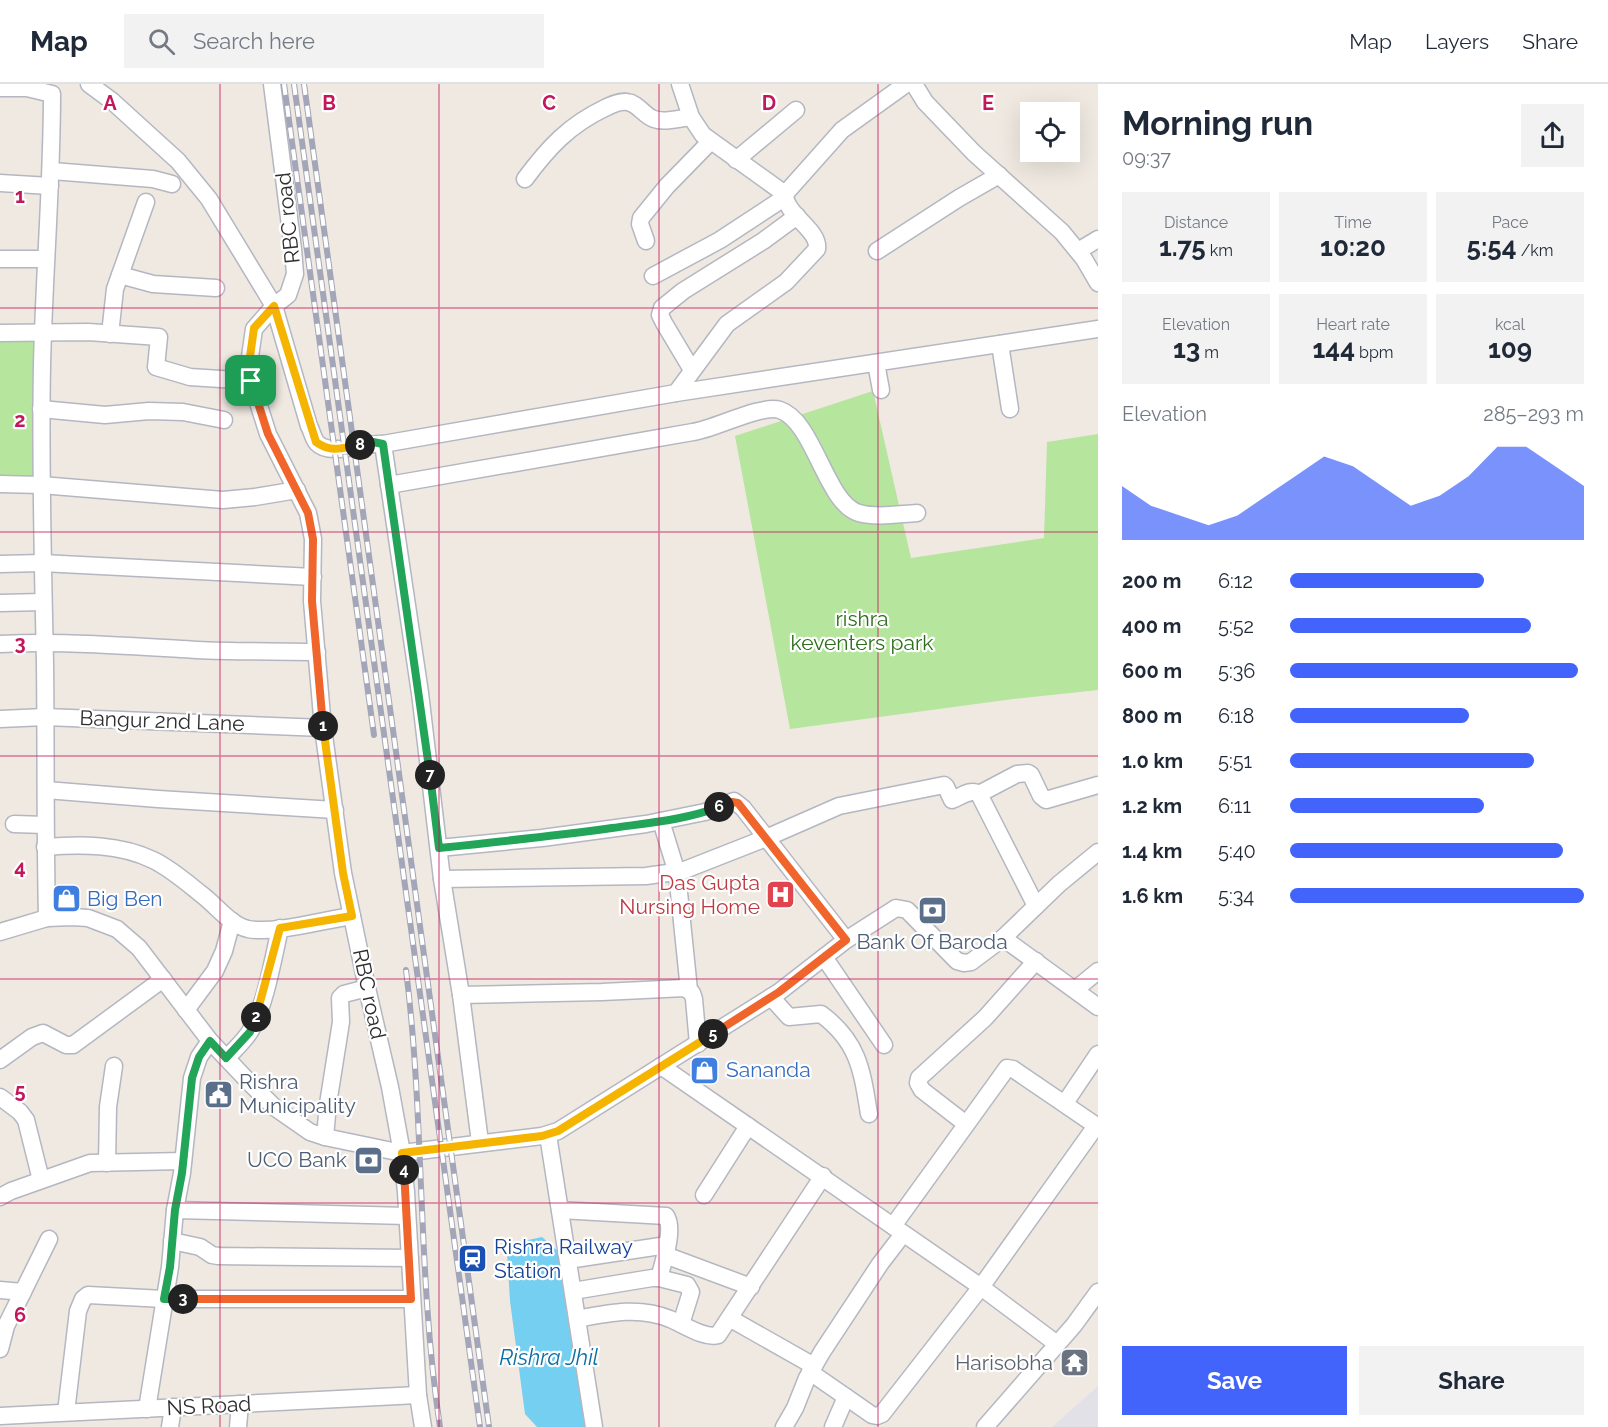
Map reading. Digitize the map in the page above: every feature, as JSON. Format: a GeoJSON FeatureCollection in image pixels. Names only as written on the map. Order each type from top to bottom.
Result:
{"type":"FeatureCollection","features":[{"type":"Feature","properties":{"kind":"street"},"geometry":{"type":"LineString","coordinates":[[89,84],[112,101],[178,161],[209,199],[274,306],[316,442],[324,448],[334,449],[373,442],[383,444],[676,393],[1098,329]]}},
{"type":"Feature","properties":{"kind":"street","name":"RBC road"},"geometry":{"type":"LineString","coordinates":[[272,84],[295,274],[288,295],[274,306],[254,328],[248,371],[268,434],[308,513],[313,539],[312,601],[323,728],[343,873],[390,1087],[402,1153],[408,1216],[418,1395],[423,1427]]}},
{"type":"Feature","properties":{"kind":"street"},"geometry":{"type":"LineString","coordinates":[[653,276],[720,240],[785,196],[842,130],[906,84]]}},
{"type":"Feature","properties":{"kind":"street"},"geometry":{"type":"LineString","coordinates":[[914,84],[934,112],[974,153],[1056,226],[1078,250],[1098,283]]}},
{"type":"Feature","properties":{"kind":"street"},"geometry":{"type":"LineString","coordinates":[[676,393],[727,324],[786,282],[818,247],[817,241],[797,216],[785,196],[703,135],[691,117],[682,85]]}},
{"type":"Feature","properties":{"kind":"street"},"geometry":{"type":"LineString","coordinates":[[0,88],[27,88],[52,94],[51,178],[45,259],[41,410],[47,918]]}},
{"type":"Feature","properties":{"kind":"street"},"geometry":{"type":"LineString","coordinates":[[525,179],[545,152],[564,133],[613,104],[625,101],[633,104],[654,120],[691,117]]}},
{"type":"Feature","properties":{"kind":"street"},"geometry":{"type":"LineString","coordinates":[[736,160],[796,110]]}},
{"type":"Feature","properties":{"kind":"street"},"geometry":{"type":"LineString","coordinates":[[646,241],[640,224],[641,218],[667,186],[711,141]]}},
{"type":"Feature","properties":{"kind":"street"},"geometry":{"type":"LineString","coordinates":[[877,251],[999,175]]}},
{"type":"Feature","properties":{"kind":"street"},"geometry":{"type":"LineString","coordinates":[[0,183],[51,178],[153,179],[172,184]]}},
{"type":"Feature","properties":{"kind":"street"},"geometry":{"type":"LineString","coordinates":[[110,333],[115,290],[146,202]]}},
{"type":"Feature","properties":{"kind":"street"},"geometry":{"type":"LineString","coordinates":[[692,370],[660,315],[662,308],[683,291],[763,241],[797,216]]}},
{"type":"Feature","properties":{"kind":"street"},"geometry":{"type":"LineString","coordinates":[[1078,250],[1098,239]]}},
{"type":"Feature","properties":{"kind":"street"},"geometry":{"type":"LineString","coordinates":[[0,259],[45,259]]}},
{"type":"Feature","properties":{"kind":"street"},"geometry":{"type":"LineString","coordinates":[[120,275],[153,284],[216,288]]}},
{"type":"Feature","properties":{"kind":"street"},"geometry":{"type":"LineString","coordinates":[[0,333],[110,333],[159,337],[156,367],[190,377],[251,381]]}},
{"type":"Feature","properties":{"kind":"street"},"geometry":{"type":"LineString","coordinates":[[1000,344],[1010,409]]}},
{"type":"Feature","properties":{"kind":"street"},"geometry":{"type":"LineString","coordinates":[[876,363],[881,390]]}},
{"type":"Feature","properties":{"kind":"street"},"geometry":{"type":"LineString","coordinates":[[41,410],[105,415],[149,411],[183,412],[224,420]]}},
{"type":"Feature","properties":{"kind":"street"},"geometry":{"type":"LineString","coordinates":[[389,485],[700,431],[759,411],[780,410],[789,415],[800,427],[837,493],[856,512],[873,515],[917,513]]}},
{"type":"Feature","properties":{"kind":"street"},"geometry":{"type":"LineString","coordinates":[[383,444],[420,693],[442,879],[461,995],[480,1142]]}},
{"type":"Feature","properties":{"kind":"street"},"geometry":{"type":"LineString","coordinates":[[0,484],[41,485],[223,500],[297,490]]}},
{"type":"Feature","properties":{"kind":"street"},"geometry":{"type":"LineString","coordinates":[[0,564],[42,563],[313,577]]}},
{"type":"Feature","properties":{"kind":"street"},"geometry":{"type":"LineString","coordinates":[[0,603],[43,602]]}},
{"type":"Feature","properties":{"kind":"street"},"geometry":{"type":"LineString","coordinates":[[0,644],[44,642],[125,644],[198,650],[317,652]]}},
{"type":"Feature","properties":{"kind":"street","name":"Bangur 2nd Lane"},"geometry":{"type":"LineString","coordinates":[[0,719],[45,717],[323,728]]}},
{"type":"Feature","properties":{"kind":"street"},"geometry":{"type":"LineString","coordinates":[[442,879],[646,876],[677,873],[839,806],[868,799],[944,785],[952,800],[970,792],[979,794],[1023,773],[1031,775],[1041,796],[1046,800],[1098,785]]}},
{"type":"Feature","properties":{"kind":"street"},"geometry":{"type":"LineString","coordinates":[[46,790],[335,810]]}},
{"type":"Feature","properties":{"kind":"street"},"geometry":{"type":"LineString","coordinates":[[979,794],[1036,906]]}},
{"type":"Feature","properties":{"kind":"street"},"geometry":{"type":"LineString","coordinates":[[439,848],[542,838],[661,821],[705,812],[734,801],[738,803],[846,940]]}},
{"type":"Feature","properties":{"kind":"street"},"geometry":{"type":"LineString","coordinates":[[661,821],[677,873],[689,990],[694,999],[698,1044]]}},
{"type":"Feature","properties":{"kind":"street"},"geometry":{"type":"LineString","coordinates":[[14,824],[45,825]]}},
{"type":"Feature","properties":{"kind":"street"},"geometry":{"type":"LineString","coordinates":[[45,847],[91,845],[117,849],[152,859],[167,867],[201,893],[232,921],[247,928],[280,928],[352,916]]}},
{"type":"Feature","properties":{"kind":"street"},"geometry":{"type":"LineString","coordinates":[[0,932],[47,918],[88,918],[117,929],[139,948],[210,1041],[274,1107],[310,1132],[402,1153],[548,1135],[558,1131],[771,997],[846,940],[899,907],[907,910],[957,962],[975,960],[1003,938],[1098,852]]}},
{"type":"Feature","properties":{"kind":"street"},"geometry":{"type":"LineString","coordinates":[[186,1010],[215,971],[224,951],[232,921]]}},
{"type":"Feature","properties":{"kind":"street"},"geometry":{"type":"LineString","coordinates":[[226,1058],[250,1032],[255,1023],[280,928]]}},
{"type":"Feature","properties":{"kind":"street"},"geometry":{"type":"LineString","coordinates":[[1003,938],[1098,1007]]}},
{"type":"Feature","properties":{"kind":"street"},"geometry":{"type":"LineString","coordinates":[[824,957],[884,1045]]}},
{"type":"Feature","properties":{"kind":"street"},"geometry":{"type":"LineString","coordinates":[[966,1124],[922,1090],[918,1083],[920,1078],[985,1018],[1036,961]]}},
{"type":"Feature","properties":{"kind":"street"},"geometry":{"type":"LineString","coordinates":[[1076,989],[1098,971]]}},
{"type":"Feature","properties":{"kind":"street"},"geometry":{"type":"LineString","coordinates":[[0,1060],[32,1037],[43,1033],[66,1045],[73,1045],[163,979]]}},
{"type":"Feature","properties":{"kind":"street"},"geometry":{"type":"LineString","coordinates":[[325,1137],[341,1022],[340,998],[344,994],[367,988]]}},
{"type":"Feature","properties":{"kind":"street"},"geometry":{"type":"LineString","coordinates":[[461,995],[679,988],[689,990]]}},
{"type":"Feature","properties":{"kind":"street"},"geometry":{"type":"LineString","coordinates":[[771,997],[789,1017],[821,1014],[848,1040],[861,1068],[869,1114]]}},
{"type":"Feature","properties":{"kind":"street"},"geometry":{"type":"LineString","coordinates":[[147,1409],[170,1267],[192,1078],[199,1057],[210,1041]]}},
{"type":"Feature","properties":{"kind":"street"},"geometry":{"type":"LineString","coordinates":[[1065,1103],[1098,1054]]}},
{"type":"Feature","properties":{"kind":"street"},"geometry":{"type":"LineString","coordinates":[[107,1163],[108,1107],[114,1066]]}},
{"type":"Feature","properties":{"kind":"street"},"geometry":{"type":"LineString","coordinates":[[661,1066],[823,1176],[981,1287],[1057,1344]]}},
{"type":"Feature","properties":{"kind":"street"},"geometry":{"type":"LineString","coordinates":[[731,1319],[812,1369],[872,1415],[882,1414],[981,1287],[1097,1127],[1065,1103],[1010,1068],[1004,1072],[966,1124],[898,1230],[880,1264],[812,1369],[784,1427]]}},
{"type":"Feature","properties":{"kind":"street"},"geometry":{"type":"LineString","coordinates":[[0,1097],[20,1112],[26,1120],[41,1180]]}},
{"type":"Feature","properties":{"kind":"street"},"geometry":{"type":"LineString","coordinates":[[704,1195],[748,1126]]}},
{"type":"Feature","properties":{"kind":"street"},"geometry":{"type":"LineString","coordinates":[[548,1135],[594,1427]]}},
{"type":"Feature","properties":{"kind":"street"},"geometry":{"type":"LineString","coordinates":[[0,1197],[90,1163],[183,1161]]}},
{"type":"Feature","properties":{"kind":"street"},"geometry":{"type":"LineString","coordinates":[[577,1319],[633,1311],[657,1314],[715,1337],[722,1332],[731,1319],[823,1176]]}},
{"type":"Feature","properties":{"kind":"street"},"geometry":{"type":"LineString","coordinates":[[175,1210],[408,1216]]}},
{"type":"Feature","properties":{"kind":"street"},"geometry":{"type":"LineString","coordinates":[[560,1210],[666,1216],[670,1224],[659,1278]]}},
{"type":"Feature","properties":{"kind":"street"},"geometry":{"type":"LineString","coordinates":[[0,1349],[7,1311],[23,1292],[49,1239]]}},
{"type":"Feature","properties":{"kind":"street"},"geometry":{"type":"LineString","coordinates":[[172,1241],[200,1247],[218,1256],[410,1258]]}},
{"type":"Feature","properties":{"kind":"street"},"geometry":{"type":"LineString","coordinates":[[568,1260],[666,1250],[751,1287]]}},
{"type":"Feature","properties":{"kind":"street"},"geometry":{"type":"LineString","coordinates":[[573,1291],[659,1278],[689,1287],[691,1292],[681,1324]]}},
{"type":"Feature","properties":{"kind":"street"},"geometry":{"type":"LineString","coordinates":[[0,1290],[23,1292]]}},
{"type":"Feature","properties":{"kind":"street"},"geometry":{"type":"LineString","coordinates":[[985,1427],[1074,1325],[1098,1292]]}},
{"type":"Feature","properties":{"kind":"street"},"geometry":{"type":"LineString","coordinates":[[66,1412],[78,1311],[83,1299],[92,1294],[164,1299],[411,1299]]}},
{"type":"Feature","properties":{"kind":"street","name":"NS Road"},"geometry":{"type":"LineString","coordinates":[[0,1416],[418,1395]]}},
{"type":"Feature","properties":{"kind":"street"},"geometry":{"type":"LineString","coordinates":[[833,1427],[846,1397]]}},
{"type":"Feature","properties":{"kind":"street"},"geometry":{"type":"LineString","coordinates":[[238,1427],[240,1404]]}},
{"type":"Feature","properties":{"kind":"street"},"geometry":{"type":"LineString","coordinates":[[170,1427],[173,1407]]}},
{"type":"Feature","properties":{"kind":"shaded area"},"geometry":{"type":"Polygon","coordinates":[[[1098,1386],[1098,1427],[1052,1427],[1098,1386]]]}},
{"type":"Feature","properties":{"kind":"green space"},"geometry":{"type":"Polygon","coordinates":[[[0,333],[43,334],[41,485],[0,484],[0,333]]]}},
{"type":"Feature","properties":{"kind":"green space","name":"rishra keventers park"},"geometry":{"type":"Polygon","coordinates":[[[873,391],[911,558],[1044,538],[1047,442],[1098,434],[1098,690],[790,729],[735,436],[873,391]]]}},
{"type":"Feature","properties":{"kind":"water","name":"Rishra Jhil"},"geometry":{"type":"Polygon","coordinates":[[[542,1237],[568,1260],[591,1427],[537,1427],[525,1414],[510,1301],[507,1253],[519,1242],[542,1237]]]}},
{"type":"Feature","properties":{"kind":"railway"},"geometry":{"type":"LineString","coordinates":[[284,84],[374,735]]}},
{"type":"Feature","properties":{"kind":"railway"},"geometry":{"type":"LineString","coordinates":[[294,84],[480,1427]]}},
{"type":"Feature","properties":{"kind":"railway"},"geometry":{"type":"LineString","coordinates":[[304,84],[489,1427]]}},
{"type":"Feature","properties":{"kind":"railway"},"geometry":{"type":"LineString","coordinates":[[406,970],[416,1084],[428,1313],[440,1427]]}},
{"type":"Feature","properties":{"kind":"place","name":"Das Gupta Nursing Home"},"geometry":{"type":"Point","coordinates":[781,895]}},
{"type":"Feature","properties":{"kind":"place","name":"Big Ben"},"geometry":{"type":"Point","coordinates":[66,899]}},
{"type":"Feature","properties":{"kind":"place","name":"Bank Of Baroda"},"geometry":{"type":"Point","coordinates":[932,911]}},
{"type":"Feature","properties":{"kind":"place","name":"Sananda"},"geometry":{"type":"Point","coordinates":[705,1070]}},
{"type":"Feature","properties":{"kind":"place","name":"Rishra Municipality"},"geometry":{"type":"Point","coordinates":[218,1094]}},
{"type":"Feature","properties":{"kind":"place","name":"UCO Bank"},"geometry":{"type":"Point","coordinates":[368,1160]}},
{"type":"Feature","properties":{"kind":"place","name":"Rishra Railway Station"},"geometry":{"type":"Point","coordinates":[473,1259]}},
{"type":"Feature","properties":{"kind":"place","name":"Harisobha"},"geometry":{"type":"Point","coordinates":[1074,1363]}},
{"type":"Feature","properties":{"kind":"route"},"geometry":{"type":"LineString","coordinates":[[274,306],[309,426],[316,442],[324,448],[334,449],[373,442],[383,444],[420,693],[439,848],[542,838],[646,824],[705,812],[734,801],[743,808],[846,940],[779,992],[558,1131],[542,1136],[402,1153],[411,1299],[164,1299],[182,1173],[192,1078],[199,1057],[210,1041],[226,1058],[250,1032],[260,1009],[280,928],[352,916],[343,873],[323,728],[312,601],[313,539],[308,513],[268,434],[251,381],[248,371],[254,328],[274,306]]}}]}
